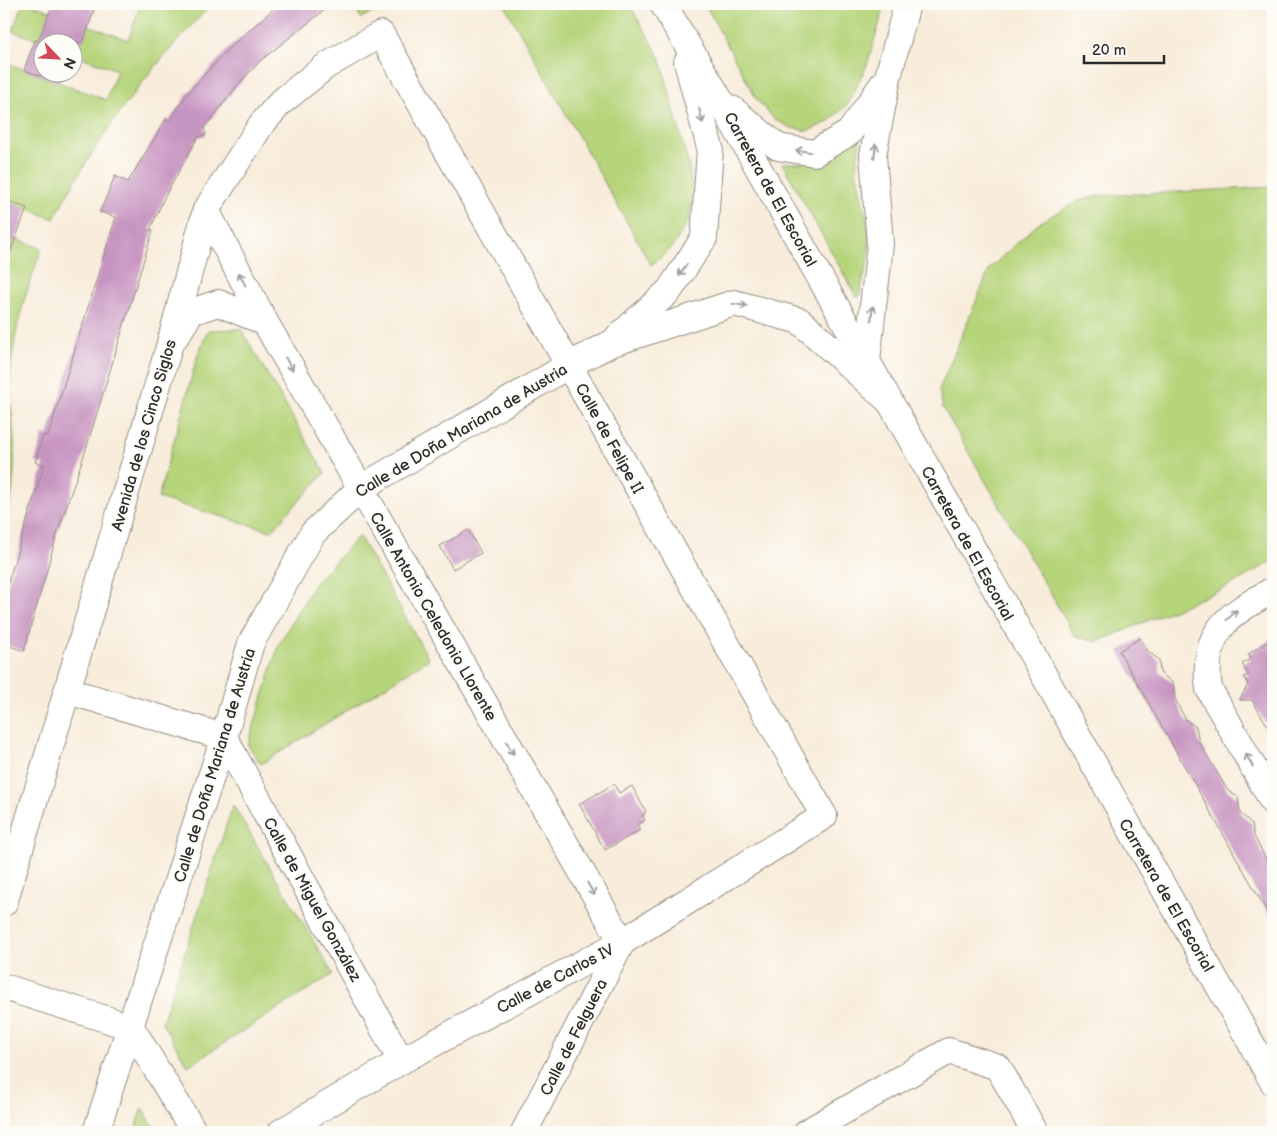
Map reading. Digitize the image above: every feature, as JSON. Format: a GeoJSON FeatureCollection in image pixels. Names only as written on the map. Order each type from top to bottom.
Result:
{"type":"FeatureCollection","features":[{"type":"Feature","properties":{"kind":"street","name":"Carretera de El Escorial"},"geometry":{"type":"LineString","coordinates":[[663,4],[720,100],[1273,1082]]}},
{"type":"Feature","properties":{"kind":"street"},"geometry":{"type":"LineString","coordinates":[[867,361],[880,244],[874,155],[888,77],[907,4]]}},
{"type":"Feature","properties":{"kind":"street","name":"Avenida de los Cinco Siglos"},"geometry":{"type":"LineString","coordinates":[[4,903],[169,347],[206,210],[261,125],[281,102],[326,66],[381,34]]}},
{"type":"Feature","properties":{"kind":"street","name":"Calle de Felipe II"},"geometry":{"type":"LineString","coordinates":[[381,34],[824,816]]}},
{"type":"Feature","properties":{"kind":"street"},"geometry":{"type":"LineString","coordinates":[[610,344],[669,291],[704,238],[710,148],[680,34]]}},
{"type":"Feature","properties":{"kind":"street"},"geometry":{"type":"LineString","coordinates":[[720,100],[778,147],[814,152],[849,133],[888,77]]}},
{"type":"Feature","properties":{"kind":"street","name":"Calle Antonio Celedonio Llorente"},"geometry":{"type":"LineString","coordinates":[[206,210],[265,322],[622,942]]}},
{"type":"Feature","properties":{"kind":"street"},"geometry":{"type":"LineString","coordinates":[[169,347],[191,312],[218,303],[265,322]]}},
{"type":"Feature","properties":{"kind":"street","name":"Calle de Doña Mariana de Austria"},"geometry":{"type":"LineString","coordinates":[[96,1132],[224,737],[251,643],[313,533],[361,488],[569,365],[610,344],[734,303],[800,321],[889,400]]}},
{"type":"Feature","properties":{"kind":"street"},"geometry":{"type":"LineString","coordinates":[[1273,590],[1237,610],[1223,624],[1212,644],[1207,677],[1209,689],[1273,802]]}},
{"type":"Feature","properties":{"kind":"street"},"geometry":{"type":"LineString","coordinates":[[68,691],[224,737]]}},
{"type":"Feature","properties":{"kind":"street","name":"Calle de Miguel González"},"geometry":{"type":"LineString","coordinates":[[224,737],[402,1061]]}},
{"type":"Feature","properties":{"kind":"street","name":"Calle de Carlos IV"},"geometry":{"type":"LineString","coordinates":[[281,1132],[402,1061],[622,942],[824,816]]}},
{"type":"Feature","properties":{"kind":"street","name":"Calle de Felguera"},"geometry":{"type":"LineString","coordinates":[[524,1132],[622,942]]}},
{"type":"Feature","properties":{"kind":"street"},"geometry":{"type":"LineString","coordinates":[[4,987],[131,1027],[194,1132]]}},
{"type":"Feature","properties":{"kind":"street"},"geometry":{"type":"LineString","coordinates":[[807,1132],[950,1050],[998,1067],[1034,1132]]}},
{"type":"Feature","properties":{"kind":"green space"},"geometry":{"type":"Polygon","coordinates":[[[23,4],[31,4],[128,40],[141,4],[212,4],[167,53],[125,105],[88,160],[54,219],[4,200],[4,62],[32,72],[32,82],[58,82],[106,100],[117,70],[82,57],[82,32],[32,32],[32,38],[12,31],[23,4]]]}},
{"type":"Feature","properties":{"kind":"green space"},"geometry":{"type":"Polygon","coordinates":[[[353,4],[406,4],[393,11],[388,5],[361,18],[353,4]]]}},
{"type":"Feature","properties":{"kind":"green space"},"geometry":{"type":"Polygon","coordinates":[[[504,4],[629,4],[660,57],[690,171],[693,196],[688,221],[672,248],[651,265],[504,4]]]}},
{"type":"Feature","properties":{"kind":"green space"},"geometry":{"type":"Polygon","coordinates":[[[705,4],[885,4],[867,65],[848,104],[828,122],[808,131],[792,128],[775,120],[757,100],[705,4]]]}},
{"type":"Feature","properties":{"kind":"green space"},"geometry":{"type":"Polygon","coordinates":[[[860,138],[856,170],[869,232],[869,256],[859,297],[856,296],[782,163],[800,163],[860,138]]]}},
{"type":"Feature","properties":{"kind":"green space"},"geometry":{"type":"Polygon","coordinates":[[[1273,187],[1273,561],[1225,588],[1097,642],[1075,636],[943,408],[939,390],[990,268],[1039,223],[1078,201],[1098,196],[1273,187]]]}},
{"type":"Feature","properties":{"kind":"green space"},"geometry":{"type":"Polygon","coordinates":[[[4,234],[42,249],[24,300],[13,353],[10,389],[14,436],[14,476],[4,528],[4,234]]]}},
{"type":"Feature","properties":{"kind":"green space"},"geometry":{"type":"Polygon","coordinates":[[[241,329],[325,473],[271,531],[158,498],[198,354],[208,330],[241,329]]]}},
{"type":"Feature","properties":{"kind":"green space"},"geometry":{"type":"Polygon","coordinates":[[[359,536],[429,659],[261,764],[248,745],[279,644],[315,583],[359,536]]]}},
{"type":"Feature","properties":{"kind":"green space"},"geometry":{"type":"Polygon","coordinates":[[[233,805],[333,974],[188,1066],[162,1023],[233,805]]]}},
{"type":"Feature","properties":{"kind":"green space"},"geometry":{"type":"Polygon","coordinates":[[[142,1108],[157,1132],[134,1132],[142,1108]]]}},
{"type":"Feature","properties":{"kind":"building"},"geometry":{"type":"Polygon","coordinates":[[[53,4],[91,4],[89,9],[94,11],[83,42],[82,32],[42,32],[53,4]]]}},
{"type":"Feature","properties":{"kind":"building"},"geometry":{"type":"Polygon","coordinates":[[[279,4],[332,4],[260,61],[237,86],[204,128],[206,135],[198,137],[164,198],[150,230],[153,230],[86,449],[57,534],[24,651],[4,644],[4,596],[44,465],[35,462],[43,435],[48,436],[116,217],[100,212],[115,176],[128,182],[166,119],[169,121],[188,93],[228,49],[279,4]]]}},
{"type":"Feature","properties":{"kind":"building"},"geometry":{"type":"Polygon","coordinates":[[[32,48],[32,73],[24,70],[32,48]]]}},
{"type":"Feature","properties":{"kind":"building"},"geometry":{"type":"Polygon","coordinates":[[[4,200],[27,208],[6,264],[4,264],[4,200]]]}},
{"type":"Feature","properties":{"kind":"building"},"geometry":{"type":"Polygon","coordinates":[[[468,530],[481,553],[453,569],[440,546],[468,530]]]}},
{"type":"Feature","properties":{"kind":"building"},"geometry":{"type":"Polygon","coordinates":[[[1140,638],[1148,651],[1159,660],[1160,673],[1173,683],[1175,699],[1181,711],[1187,721],[1196,727],[1199,742],[1228,791],[1238,797],[1240,813],[1252,824],[1254,836],[1267,861],[1273,863],[1273,922],[1119,651],[1140,638]]]}},
{"type":"Feature","properties":{"kind":"building"},"geometry":{"type":"Polygon","coordinates":[[[1273,638],[1273,735],[1252,700],[1240,700],[1248,684],[1244,677],[1249,675],[1242,664],[1251,659],[1248,654],[1273,638]]]}},
{"type":"Feature","properties":{"kind":"building"},"geometry":{"type":"Polygon","coordinates":[[[614,784],[619,793],[632,786],[646,812],[642,815],[645,820],[637,825],[640,830],[605,850],[579,804],[614,784]]]}}]}
